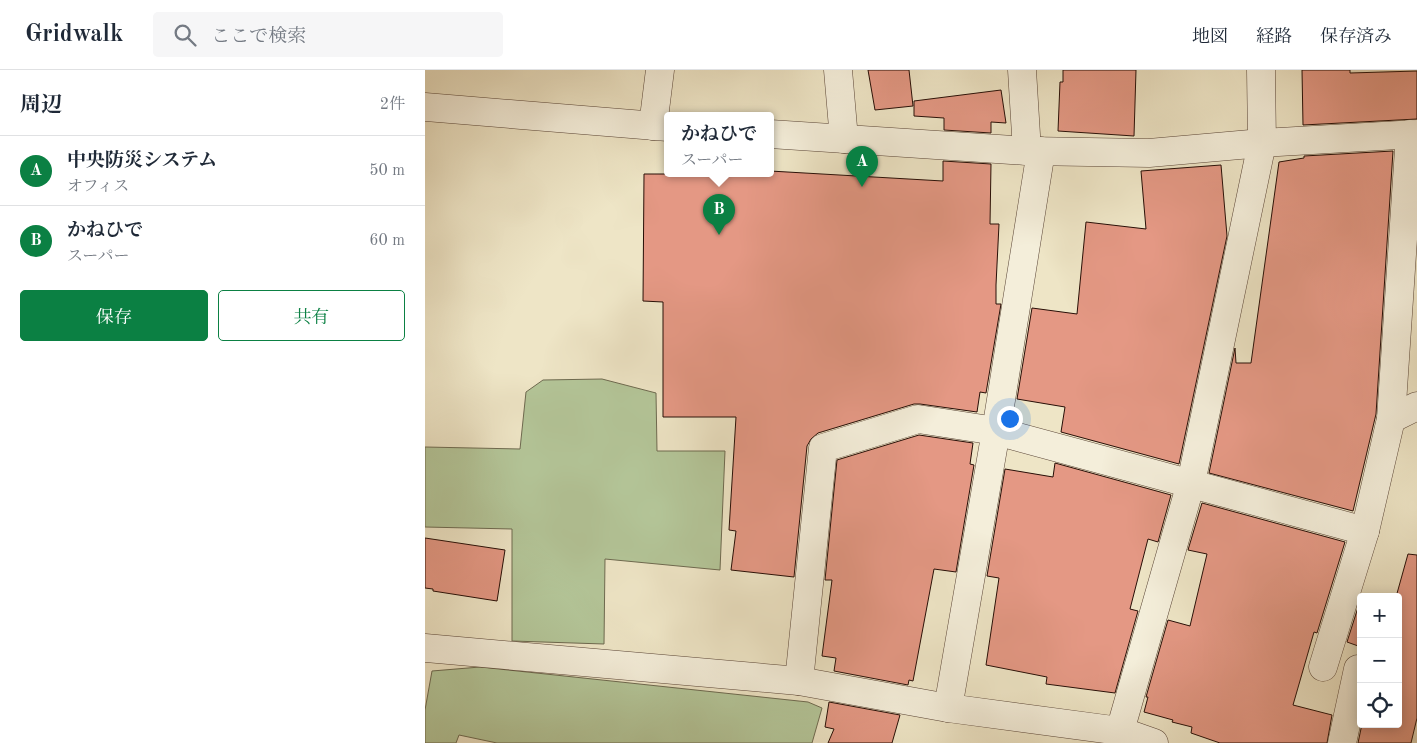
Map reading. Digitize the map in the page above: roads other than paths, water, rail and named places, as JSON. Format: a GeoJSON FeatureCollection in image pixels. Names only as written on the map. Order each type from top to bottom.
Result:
{"type":"FeatureCollection","features":[{"type":"Feature","properties":{"kind":"street"},"geometry":{"type":"LineString","coordinates":[[425,107],[660,126],[660,70]]}},
{"type":"Feature","properties":{"kind":"street"},"geometry":{"type":"LineString","coordinates":[[839,70],[844,139]]}},
{"type":"Feature","properties":{"kind":"street"},"geometry":{"type":"LineString","coordinates":[[948,708],[996,431],[1034,151],[1022,70]]}},
{"type":"Feature","properties":{"kind":"street"},"geometry":{"type":"LineString","coordinates":[[1119,732],[1191,483],[1262,143],[1261,70]]}},
{"type":"Feature","properties":{"kind":"street"},"geometry":{"type":"LineString","coordinates":[[774,134],[1034,151],[1149,153],[1262,143],[1414,134],[1391,419],[1365,531],[1323,667]]}},
{"type":"Feature","properties":{"kind":"street"},"geometry":{"type":"LineString","coordinates":[[1391,419],[1417,406]]}},
{"type":"Feature","properties":{"kind":"street"},"geometry":{"type":"LineString","coordinates":[[799,681],[823,448],[918,419],[996,431],[1365,531]]}},
{"type":"Feature","properties":{"kind":"street"},"geometry":{"type":"LineString","coordinates":[[425,648],[799,681],[948,708],[1119,732],[1154,743]]}},
{"type":"Feature","properties":{"kind":"street"},"geometry":{"type":"LineString","coordinates":[[1342,743],[1357,674]]}},
{"type":"Feature","properties":{"kind":"place","name":"中央防災システム"},"geometry":{"type":"Point","coordinates":[862,187]}},
{"type":"Feature","properties":{"kind":"place","name":"かねひで"},"geometry":{"type":"Point","coordinates":[719,235]}}]}
